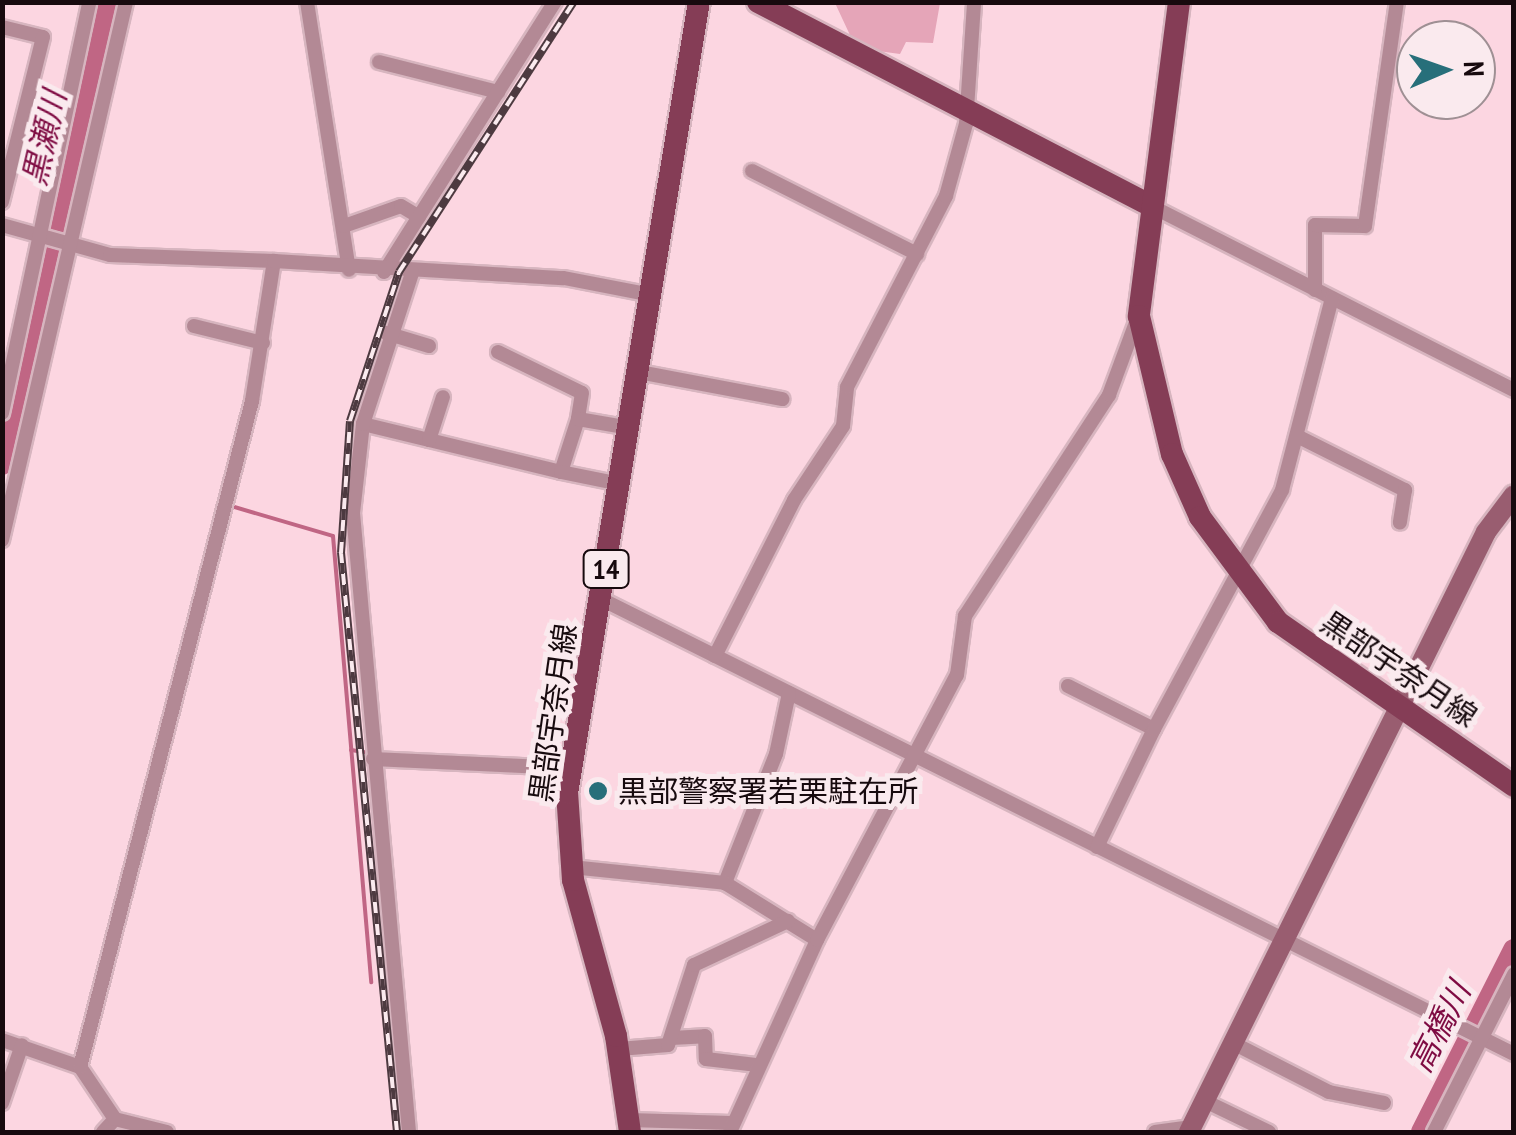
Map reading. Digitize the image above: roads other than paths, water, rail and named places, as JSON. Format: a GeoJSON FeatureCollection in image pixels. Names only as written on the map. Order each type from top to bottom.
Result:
{"type":"FeatureCollection","features":[{"type":"Feature","properties":{"kind":"main road","name":"黒部宇奈月線"},"geometry":{"type":"LineString","coordinates":[[630,1126],[618,1049],[571,867],[568,788],[699,2]]}},
{"type":"Feature","properties":{"kind":"main road"},"geometry":{"type":"LineString","coordinates":[[758,2],[1148,204]]}},
{"type":"Feature","properties":{"kind":"main road","name":"黒部宇奈月線"},"geometry":{"type":"LineString","coordinates":[[1179,2],[1148,204],[1138,316],[1172,454],[1237,575],[1278,622],[1514,786]]}},
{"type":"Feature","properties":{"kind":"street"},"geometry":{"type":"LineString","coordinates":[[2,413],[89,2]]}},
{"type":"Feature","properties":{"kind":"street"},"geometry":{"type":"LineString","coordinates":[[2,540],[126,2]]}},
{"type":"Feature","properties":{"kind":"street"},"geometry":{"type":"LineString","coordinates":[[307,2],[349,270]]}},
{"type":"Feature","properties":{"kind":"street"},"geometry":{"type":"LineString","coordinates":[[384,272],[555,2]]}},
{"type":"Feature","properties":{"kind":"street"},"geometry":{"type":"LineString","coordinates":[[714,656],[794,500],[843,426],[846,387],[946,196],[966,124],[961,108],[974,2]]}},
{"type":"Feature","properties":{"kind":"street"},"geometry":{"type":"LineString","coordinates":[[1315,290],[1315,225],[1365,226],[1397,2]]}},
{"type":"Feature","properties":{"kind":"street"},"geometry":{"type":"LineString","coordinates":[[2,27],[43,36],[2,202]]}},
{"type":"Feature","properties":{"kind":"street"},"geometry":{"type":"LineString","coordinates":[[379,62],[498,92]]}},
{"type":"Feature","properties":{"kind":"street"},"geometry":{"type":"LineString","coordinates":[[752,171],[917,254]]}},
{"type":"Feature","properties":{"kind":"street"},"geometry":{"type":"LineString","coordinates":[[1148,204],[1514,390]]}},
{"type":"Feature","properties":{"kind":"street"},"geometry":{"type":"LineString","coordinates":[[344,226],[401,206],[419,217]]}},
{"type":"Feature","properties":{"kind":"street"},"geometry":{"type":"LineString","coordinates":[[2,224],[110,255],[274,261],[384,272],[564,278],[652,296]]}},
{"type":"Feature","properties":{"kind":"street"},"geometry":{"type":"LineString","coordinates":[[80,1067],[263,343],[274,261]]}},
{"type":"Feature","properties":{"kind":"street"},"geometry":{"type":"LineString","coordinates":[[410,1132],[353,514],[363,424],[386,333],[412,273]]}},
{"type":"Feature","properties":{"kind":"street"},"geometry":{"type":"LineString","coordinates":[[1097,847],[1154,729],[1282,490],[1332,298]]}},
{"type":"Feature","properties":{"kind":"street"},"geometry":{"type":"LineString","coordinates":[[630,1126],[730,1128],[817,940],[957,675],[965,616],[1108,395],[1138,316]]}},
{"type":"Feature","properties":{"kind":"street"},"geometry":{"type":"LineString","coordinates":[[194,326],[263,343]]}},
{"type":"Feature","properties":{"kind":"street"},"geometry":{"type":"LineString","coordinates":[[386,333],[429,346]]}},
{"type":"Feature","properties":{"kind":"street"},"geometry":{"type":"LineString","coordinates":[[498,352],[582,394],[561,472]]}},
{"type":"Feature","properties":{"kind":"street"},"geometry":{"type":"LineString","coordinates":[[639,372],[782,399]]}},
{"type":"Feature","properties":{"kind":"street"},"geometry":{"type":"LineString","coordinates":[[429,440],[444,397]]}},
{"type":"Feature","properties":{"kind":"street"},"geometry":{"type":"LineString","coordinates":[[578,419],[630,428]]}},
{"type":"Feature","properties":{"kind":"street"},"geometry":{"type":"LineString","coordinates":[[363,424],[620,484]]}},
{"type":"Feature","properties":{"kind":"street"},"geometry":{"type":"LineString","coordinates":[[1297,436],[1405,490],[1400,524]]}},
{"type":"Feature","properties":{"kind":"street"},"geometry":{"type":"LineString","coordinates":[[1156,1132],[1191,1130],[1207,1102],[1230,1042],[1281,938],[1398,707],[1514,495]]}},
{"type":"Feature","properties":{"kind":"street"},"geometry":{"type":"LineString","coordinates":[[600,599],[1514,1054]]}},
{"type":"Feature","properties":{"kind":"street"},"geometry":{"type":"LineString","coordinates":[[1068,686],[1154,729]]}},
{"type":"Feature","properties":{"kind":"street"},"geometry":{"type":"LineString","coordinates":[[725,883],[776,754],[789,693]]}},
{"type":"Feature","properties":{"kind":"street"},"geometry":{"type":"LineString","coordinates":[[373,759],[544,766],[568,788]]}},
{"type":"Feature","properties":{"kind":"street"},"geometry":{"type":"LineString","coordinates":[[571,867],[725,883],[817,940]]}},
{"type":"Feature","properties":{"kind":"street"},"geometry":{"type":"LineString","coordinates":[[618,1049],[660,1048],[671,1038],[694,965],[788,922]]}},
{"type":"Feature","properties":{"kind":"street"},"geometry":{"type":"LineString","coordinates":[[1434,1132],[1514,974]]}},
{"type":"Feature","properties":{"kind":"street"},"geometry":{"type":"LineString","coordinates":[[671,1038],[705,1036],[706,1059],[756,1065]]}},
{"type":"Feature","properties":{"kind":"street"},"geometry":{"type":"LineString","coordinates":[[2,1040],[80,1067],[115,1119],[167,1132]]}},
{"type":"Feature","properties":{"kind":"street"},"geometry":{"type":"LineString","coordinates":[[1230,1042],[1329,1092],[1384,1103]]}},
{"type":"Feature","properties":{"kind":"street"},"geometry":{"type":"LineString","coordinates":[[2,1104],[22,1045]]}},
{"type":"Feature","properties":{"kind":"street"},"geometry":{"type":"LineString","coordinates":[[1207,1102],[1269,1132]]}},
{"type":"Feature","properties":{"kind":"street"},"geometry":{"type":"LineString","coordinates":[[103,1132],[115,1119]]}},
{"type":"Feature","properties":{"kind":"waterway","name":"黒瀬川"},"geometry":{"type":"LineString","coordinates":[[2,464],[109,2]]}},
{"type":"Feature","properties":{"kind":"waterway"},"geometry":{"type":"LineString","coordinates":[[231,506],[333,536],[371,982]]}},
{"type":"Feature","properties":{"kind":"waterway"},"geometry":{"type":"LineString","coordinates":[[351,750],[371,753]]}},
{"type":"Feature","properties":{"kind":"waterway","name":"高橋川"},"geometry":{"type":"LineString","coordinates":[[1422,1132],[1514,950]]}},
{"type":"Feature","properties":{"kind":"railway"},"geometry":{"type":"LineString","coordinates":[[397,1132],[341,553],[350,421],[399,272],[574,2]]}},
{"type":"Feature","properties":{"kind":"place","name":"黒部警察署若栗駐在所"},"geometry":{"type":"Point","coordinates":[598,791]}}]}
